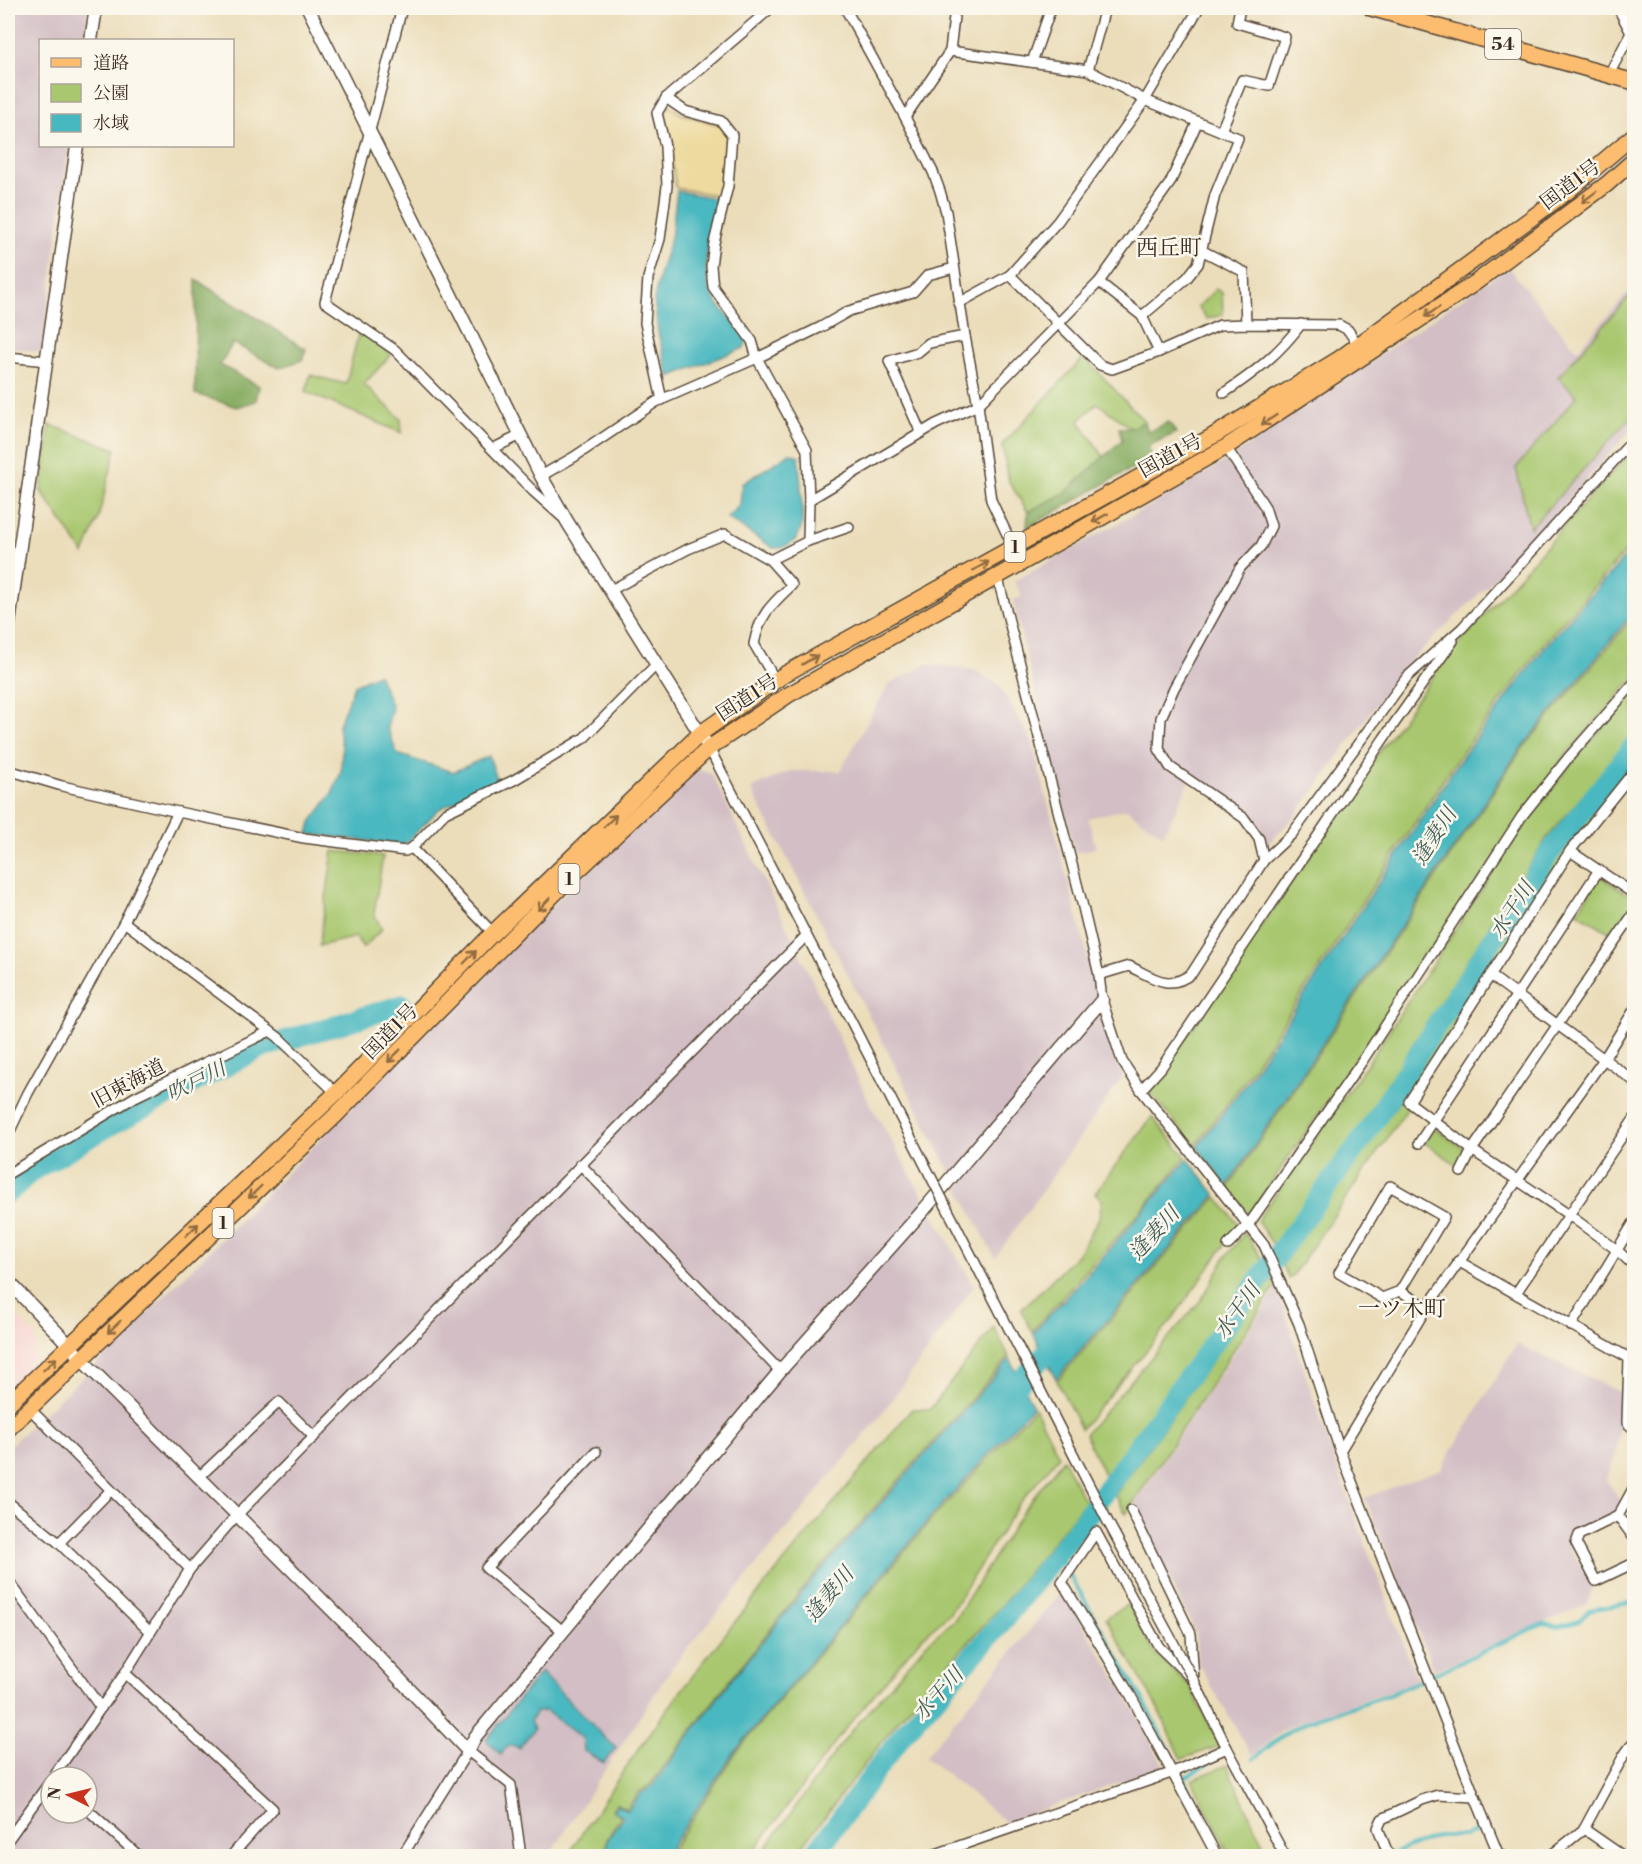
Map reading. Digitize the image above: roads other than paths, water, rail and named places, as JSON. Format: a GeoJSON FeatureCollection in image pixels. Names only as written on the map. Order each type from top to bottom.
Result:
{"type":"FeatureCollection","features":[{"type":"Feature","properties":{"kind":"main road","name":"54"},"geometry":{"type":"LineString","coordinates":[[1372,8],[1635,82]]}},
{"type":"Feature","properties":{"kind":"main road","name":"国道1号"},"geometry":{"type":"LineString","coordinates":[[8,1404],[336,1093],[493,933],[701,733],[776,681],[1213,436],[1339,359],[1567,192],[1635,135]]}},
{"type":"Feature","properties":{"kind":"main road","name":"国道1号"},"geometry":{"type":"LineString","coordinates":[[8,1429],[336,1115],[574,874],[709,748],[788,695],[1226,447],[1475,283],[1635,160]]}},
{"type":"Feature","properties":{"kind":"street"},"geometry":{"type":"LineString","coordinates":[[91,39],[96,8]]}},
{"type":"Feature","properties":{"kind":"street"},"geometry":{"type":"LineString","coordinates":[[308,8],[541,476],[656,665],[701,733],[1103,1511],[1194,1680],[1227,1749],[1285,1857]]}},
{"type":"Feature","properties":{"kind":"street"},"geometry":{"type":"LineString","coordinates":[[402,8],[325,302],[395,350],[494,448],[534,492],[568,523]]}},
{"type":"Feature","properties":{"kind":"street"},"geometry":{"type":"LineString","coordinates":[[662,400],[645,323],[648,278],[660,239],[667,186],[665,146],[657,113],[666,98],[771,8]]}},
{"type":"Feature","properties":{"kind":"street"},"geometry":{"type":"LineString","coordinates":[[845,8],[905,117],[940,191],[946,212],[978,405],[991,500],[1013,548]]}},
{"type":"Feature","properties":{"kind":"street"},"geometry":{"type":"LineString","coordinates":[[905,117],[950,51],[956,8]]}},
{"type":"Feature","properties":{"kind":"street"},"geometry":{"type":"LineString","coordinates":[[1032,62],[1051,8]]}},
{"type":"Feature","properties":{"kind":"street"},"geometry":{"type":"LineString","coordinates":[[1088,70],[1105,8]]}},
{"type":"Feature","properties":{"kind":"street"},"geometry":{"type":"LineString","coordinates":[[960,303],[1010,275],[1058,221],[1145,100],[1199,8]]}},
{"type":"Feature","properties":{"kind":"street"},"geometry":{"type":"LineString","coordinates":[[1221,131],[1242,80],[1269,86],[1285,37],[1237,23],[1240,8]]}},
{"type":"Feature","properties":{"kind":"street"},"geometry":{"type":"LineString","coordinates":[[1609,74],[1632,33],[1618,8]]}},
{"type":"Feature","properties":{"kind":"street"},"geometry":{"type":"LineString","coordinates":[[950,51],[1088,70],[1145,100],[1238,138],[1215,195],[1198,264],[1187,278],[1142,316]]}},
{"type":"Feature","properties":{"kind":"street"},"geometry":{"type":"LineString","coordinates":[[666,98],[685,111],[721,121],[732,135],[728,186],[714,243],[711,266],[713,287],[752,341],[757,358],[807,450],[808,541]]}},
{"type":"Feature","properties":{"kind":"street"},"geometry":{"type":"LineString","coordinates":[[809,500],[936,424],[978,405],[1099,282],[1170,183],[1197,123]]}},
{"type":"Feature","properties":{"kind":"street"},"geometry":{"type":"LineString","coordinates":[[8,630],[77,147]]}},
{"type":"Feature","properties":{"kind":"street"},"geometry":{"type":"LineString","coordinates":[[1203,251],[1244,272],[1246,324]]}},
{"type":"Feature","properties":{"kind":"street"},"geometry":{"type":"LineString","coordinates":[[541,476],[662,400],[757,358],[821,327],[849,310],[913,292],[927,275],[954,268]]}},
{"type":"Feature","properties":{"kind":"street"},"geometry":{"type":"LineString","coordinates":[[1010,275],[1100,366],[1112,369],[1159,352],[1220,325],[1339,325],[1348,330],[1358,345]]}},
{"type":"Feature","properties":{"kind":"street"},"geometry":{"type":"LineString","coordinates":[[1099,282],[1142,316],[1159,352]]}},
{"type":"Feature","properties":{"kind":"street"},"geometry":{"type":"LineString","coordinates":[[1224,393],[1255,373],[1286,345],[1301,324]]}},
{"type":"Feature","properties":{"kind":"street"},"geometry":{"type":"LineString","coordinates":[[921,433],[889,361],[918,352],[929,343],[965,336]]}},
{"type":"Feature","properties":{"kind":"street"},"geometry":{"type":"LineString","coordinates":[[8,357],[47,361]]}},
{"type":"Feature","properties":{"kind":"street"},"geometry":{"type":"LineString","coordinates":[[494,448],[521,435]]}},
{"type":"Feature","properties":{"kind":"street"},"geometry":{"type":"LineString","coordinates":[[1099,975],[1129,966],[1166,983],[1182,981],[1192,973],[1264,860],[1292,834],[1407,677],[1462,628],[1635,439]]}},
{"type":"Feature","properties":{"kind":"street"},"geometry":{"type":"LineString","coordinates":[[1226,447],[1265,507],[1271,526],[1261,546],[1240,568],[1174,688],[1161,718],[1160,749],[1170,767],[1244,818],[1259,839],[1264,860]]}},
{"type":"Feature","properties":{"kind":"street"},"geometry":{"type":"LineString","coordinates":[[770,561],[808,541],[849,527]]}},
{"type":"Feature","properties":{"kind":"street"},"geometry":{"type":"LineString","coordinates":[[611,590],[688,549],[725,534],[770,561],[792,585],[769,608],[758,625],[754,644],[776,681]]}},
{"type":"Feature","properties":{"kind":"street"},"geometry":{"type":"LineString","coordinates":[[997,575],[1099,975],[1102,1000],[1122,1061],[1142,1090],[1264,1245],[1299,1324],[1340,1451],[1497,1855]]}},
{"type":"Feature","properties":{"kind":"street"},"geometry":{"type":"LineString","coordinates":[[1142,1090],[1161,1068],[1384,738],[1462,628]]}},
{"type":"Feature","properties":{"kind":"street"},"geometry":{"type":"LineString","coordinates":[[8,770],[62,786],[304,838],[405,850],[412,848],[445,813],[514,780],[584,738],[656,665]]}},
{"type":"Feature","properties":{"kind":"street"},"geometry":{"type":"LineString","coordinates":[[1228,1245],[1249,1224],[1363,1059],[1522,816],[1568,758],[1635,683]]}},
{"type":"Feature","properties":{"kind":"street"},"geometry":{"type":"LineString","coordinates":[[1635,771],[1570,851],[1409,1102],[1472,1150],[1569,1215],[1635,1266]]}},
{"type":"Feature","properties":{"kind":"street"},"geometry":{"type":"LineString","coordinates":[[8,1136],[28,1094],[124,922],[178,812]]}},
{"type":"Feature","properties":{"kind":"street"},"geometry":{"type":"LineString","coordinates":[[412,848],[493,933]]}},
{"type":"Feature","properties":{"kind":"street"},"geometry":{"type":"LineString","coordinates":[[1570,851],[1635,894]]}},
{"type":"Feature","properties":{"kind":"street"},"geometry":{"type":"LineString","coordinates":[[1419,1143],[1599,870]]}},
{"type":"Feature","properties":{"kind":"street"},"geometry":{"type":"LineString","coordinates":[[1461,1172],[1472,1150],[1635,913]]}},
{"type":"Feature","properties":{"kind":"street"},"geometry":{"type":"LineString","coordinates":[[124,922],[274,1034],[336,1093]]}},
{"type":"Feature","properties":{"kind":"street"},"geometry":{"type":"LineString","coordinates":[[62,1765],[125,1674],[190,1569],[236,1516],[806,936]]}},
{"type":"Feature","properties":{"kind":"street"},"geometry":{"type":"LineString","coordinates":[[1491,976],[1635,1080]]}},
{"type":"Feature","properties":{"kind":"street"},"geometry":{"type":"LineString","coordinates":[[402,1857],[475,1737],[780,1371],[922,1212],[1102,1000]]}},
{"type":"Feature","properties":{"kind":"street"},"geometry":{"type":"LineString","coordinates":[[1340,1451],[1427,1307],[1516,1179],[1604,1059],[1635,1010]]}},
{"type":"Feature","properties":{"kind":"street","name":"旧東海道"},"geometry":{"type":"LineString","coordinates":[[8,1174],[135,1097],[274,1034]]}},
{"type":"Feature","properties":{"kind":"street"},"geometry":{"type":"LineString","coordinates":[[1516,1293],[1635,1119]]}},
{"type":"Feature","properties":{"kind":"street"},"geometry":{"type":"LineString","coordinates":[[580,1164],[780,1371]]}},
{"type":"Feature","properties":{"kind":"street"},"geometry":{"type":"LineString","coordinates":[[1400,1292],[1444,1217],[1390,1186],[1339,1273],[1382,1298],[1400,1292],[1427,1307]]}},
{"type":"Feature","properties":{"kind":"street"},"geometry":{"type":"LineString","coordinates":[[1571,1326],[1635,1222]]}},
{"type":"Feature","properties":{"kind":"street"},"geometry":{"type":"LineString","coordinates":[[1458,1261],[1629,1358]]}},
{"type":"Feature","properties":{"kind":"street"},"geometry":{"type":"LineString","coordinates":[[8,1281],[81,1359],[370,1648],[468,1751],[511,1785],[521,1857]]}},
{"type":"Feature","properties":{"kind":"street"},"geometry":{"type":"LineString","coordinates":[[1635,1348],[1629,1358],[1627,1423],[1635,1429]]}},
{"type":"Feature","properties":{"kind":"street"},"geometry":{"type":"LineString","coordinates":[[200,1477],[279,1402],[314,1437]]}},
{"type":"Feature","properties":{"kind":"street"},"geometry":{"type":"LineString","coordinates":[[30,1409],[190,1569]]}},
{"type":"Feature","properties":{"kind":"street"},"geometry":{"type":"LineString","coordinates":[[564,1632],[486,1568],[596,1452]]}},
{"type":"Feature","properties":{"kind":"street"},"geometry":{"type":"LineString","coordinates":[[1635,1487],[1618,1516],[1579,1535],[1576,1543],[1596,1581],[1635,1563]]}},
{"type":"Feature","properties":{"kind":"street"},"geometry":{"type":"LineString","coordinates":[[59,1543],[110,1491]]}},
{"type":"Feature","properties":{"kind":"street"},"geometry":{"type":"LineString","coordinates":[[8,1502],[59,1543],[150,1632]]}},
{"type":"Feature","properties":{"kind":"street"},"geometry":{"type":"LineString","coordinates":[[1131,1510],[1191,1634],[1194,1680]]}},
{"type":"Feature","properties":{"kind":"street"},"geometry":{"type":"LineString","coordinates":[[1618,1516],[1635,1538]]}},
{"type":"Feature","properties":{"kind":"street"},"geometry":{"type":"LineString","coordinates":[[1194,1680],[1159,1647],[1096,1532],[1062,1582],[1131,1696],[1217,1857]]}},
{"type":"Feature","properties":{"kind":"street"},"geometry":{"type":"LineString","coordinates":[[8,1580],[101,1708]]}},
{"type":"Feature","properties":{"kind":"street"},"geometry":{"type":"LineString","coordinates":[[125,1674],[273,1809],[231,1857]]}},
{"type":"Feature","properties":{"kind":"street"},"geometry":{"type":"LineString","coordinates":[[1550,1857],[1584,1829],[1624,1755],[1635,1741]]}},
{"type":"Feature","properties":{"kind":"street"},"geometry":{"type":"LineString","coordinates":[[930,1857],[1171,1773],[1227,1749]]}},
{"type":"Feature","properties":{"kind":"street"},"geometry":{"type":"LineString","coordinates":[[1389,1857],[1378,1828],[1382,1819],[1438,1795],[1475,1797]]}},
{"type":"Feature","properties":{"kind":"street"},"geometry":{"type":"LineString","coordinates":[[8,1840],[39,1797]]}},
{"type":"Feature","properties":{"kind":"street"},"geometry":{"type":"LineString","coordinates":[[99,1820],[139,1857]]}},
{"type":"Feature","properties":{"kind":"street"},"geometry":{"type":"LineString","coordinates":[[1584,1829],[1623,1857]]}},
{"type":"Feature","properties":{"kind":"water"},"geometry":{"type":"Polygon","coordinates":[[[677,191],[719,199],[707,255],[708,283],[721,308],[749,334],[744,348],[669,377],[658,332],[654,300],[671,238],[677,191]]]}},
{"type":"Feature","properties":{"kind":"water"},"geometry":{"type":"Polygon","coordinates":[[[790,453],[799,456],[801,528],[791,543],[773,548],[727,518],[740,505],[742,484],[790,453]]]}},
{"type":"Feature","properties":{"kind":"water"},"geometry":{"type":"Polygon","coordinates":[[[1634,547],[1634,612],[1518,752],[1227,1186],[1197,1147],[1247,1082],[1458,763],[1547,644],[1634,547]]]}},
{"type":"Feature","properties":{"kind":"water"},"geometry":{"type":"Polygon","coordinates":[[[378,674],[392,707],[387,727],[397,754],[453,772],[489,756],[498,782],[439,809],[404,845],[308,834],[311,822],[332,794],[341,772],[342,747],[338,727],[354,685],[378,674]]]}},
{"type":"Feature","properties":{"kind":"water"},"geometry":{"type":"Polygon","coordinates":[[[1188,1159],[1216,1195],[1056,1379],[1033,1333],[1097,1264],[1188,1159]]]}},
{"type":"Feature","properties":{"kind":"water"},"geometry":{"type":"Polygon","coordinates":[[[1010,1359],[1033,1406],[931,1517],[735,1751],[665,1856],[605,1856],[608,1839],[623,1817],[613,1810],[617,1805],[627,1811],[640,1794],[652,1786],[729,1683],[814,1578],[1010,1359]]]}},
{"type":"Feature","properties":{"kind":"water"},"geometry":{"type":"Polygon","coordinates":[[[541,1672],[616,1747],[604,1763],[584,1751],[583,1739],[546,1711],[536,1712],[530,1721],[534,1729],[519,1748],[508,1747],[501,1755],[486,1740],[541,1672]]]}},
{"type":"Feature","properties":{"kind":"waterway","name":"水干川"},"geometry":{"type":"LineString","coordinates":[[813,1856],[904,1733],[997,1628],[1080,1525],[1365,1135],[1548,855],[1634,746]]}},
{"type":"Feature","properties":{"kind":"waterway","name":"吹戸川"},"geometry":{"type":"LineString","coordinates":[[8,1193],[32,1171],[109,1126],[261,1048],[402,1005]]}},
{"type":"Feature","properties":{"kind":"waterway","name":"逢妻川"},"geometry":{"type":"LineString","coordinates":[[1002,1402],[1063,1334]]}},
{"type":"Feature","properties":{"kind":"waterway"},"geometry":{"type":"LineString","coordinates":[[1057,1553],[1147,1707],[1222,1856]]}},
{"type":"Feature","properties":{"kind":"waterway"},"geometry":{"type":"LineString","coordinates":[[1253,1759],[1289,1731],[1311,1720],[1391,1694],[1531,1629],[1544,1624],[1559,1627],[1579,1621],[1589,1610],[1634,1602]]}},
{"type":"Feature","properties":{"kind":"waterway"},"geometry":{"type":"LineString","coordinates":[[1184,1778],[1214,1760]]}},
{"type":"Feature","properties":{"kind":"waterway"},"geometry":{"type":"LineString","coordinates":[[1389,1855],[1438,1836],[1465,1836],[1482,1829]]}},
{"type":"Feature","properties":{"kind":"district","name":"西丘町"},"geometry":{"type":"Point","coordinates":[1169,247]}},
{"type":"Feature","properties":{"kind":"district","name":"一ツ木町"},"geometry":{"type":"Point","coordinates":[1402,1308]}}]}
